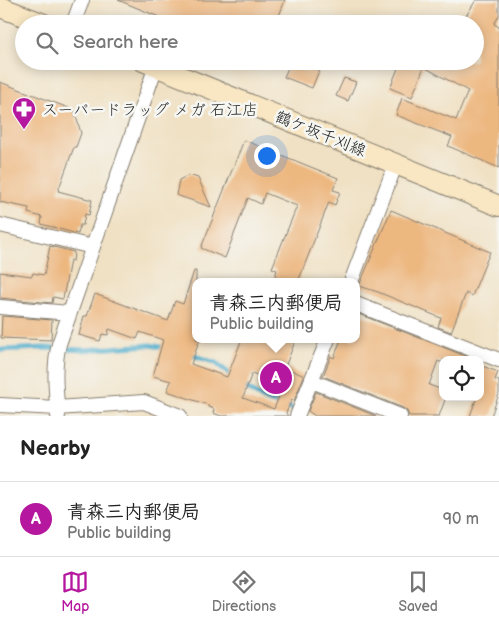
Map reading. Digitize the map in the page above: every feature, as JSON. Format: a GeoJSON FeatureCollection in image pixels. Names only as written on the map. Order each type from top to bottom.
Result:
{"type":"FeatureCollection","features":[{"type":"Feature","properties":{"kind":"main road"},"geometry":{"type":"LineString","coordinates":[[0,7],[21,15]]}},
{"type":"Feature","properties":{"kind":"main road","name":"鶴ケ坂千刈線"},"geometry":{"type":"LineString","coordinates":[[164,70],[499,206]]}},
{"type":"Feature","properties":{"kind":"street"},"geometry":{"type":"LineString","coordinates":[[76,15],[82,0]]}},
{"type":"Feature","properties":{"kind":"street"},"geometry":{"type":"LineString","coordinates":[[57,412],[58,350],[93,247],[147,70]]}},
{"type":"Feature","properties":{"kind":"street"},"geometry":{"type":"LineString","coordinates":[[353,278],[396,163]]}},
{"type":"Feature","properties":{"kind":"street"},"geometry":{"type":"LineString","coordinates":[[0,225],[93,247]]}},
{"type":"Feature","properties":{"kind":"street"},"geometry":{"type":"LineString","coordinates":[[360,306],[499,360]]}},
{"type":"Feature","properties":{"kind":"street"},"geometry":{"type":"LineString","coordinates":[[0,307],[69,313]]}},
{"type":"Feature","properties":{"kind":"street"},"geometry":{"type":"LineString","coordinates":[[299,411],[326,343]]}},
{"type":"Feature","properties":{"kind":"street"},"geometry":{"type":"LineString","coordinates":[[312,381],[400,416]]}},
{"type":"Feature","properties":{"kind":"street"},"geometry":{"type":"LineString","coordinates":[[0,406],[57,412],[144,402],[180,416]]}},
{"type":"Feature","properties":{"kind":"building"},"geometry":{"type":"Polygon","coordinates":[[[118,0],[285,0],[279,15],[154,15],[118,0]]]}},
{"type":"Feature","properties":{"kind":"building"},"geometry":{"type":"Polygon","coordinates":[[[476,0],[499,0],[499,16],[494,24],[499,27],[499,168],[448,146],[452,137],[396,115],[402,98],[456,120],[468,91],[430,70],[484,70],[484,15],[467,15],[476,0]]]}},
{"type":"Feature","properties":{"kind":"building"},"geometry":{"type":"Polygon","coordinates":[[[287,70],[319,70],[312,88],[284,77],[287,70]]]}},
{"type":"Feature","properties":{"kind":"building"},"geometry":{"type":"Polygon","coordinates":[[[397,70],[423,70],[412,97],[390,88],[397,70]]]}},
{"type":"Feature","properties":{"kind":"building"},"geometry":{"type":"Polygon","coordinates":[[[344,78],[356,82],[348,101],[336,96],[344,78]]]}},
{"type":"Feature","properties":{"kind":"building"},"geometry":{"type":"Polygon","coordinates":[[[0,82],[74,110],[81,133],[58,191],[92,200],[89,215],[85,214],[83,225],[80,225],[78,234],[41,224],[42,217],[28,213],[29,208],[0,202],[0,82]]]}},
{"type":"Feature","properties":{"kind":"building"},"geometry":{"type":"Polygon","coordinates":[[[244,140],[338,178],[333,190],[340,192],[335,205],[329,202],[300,278],[274,278],[277,270],[272,268],[297,206],[265,193],[261,204],[248,198],[225,258],[201,248],[244,140]]]}},
{"type":"Feature","properties":{"kind":"building"},"geometry":{"type":"Polygon","coordinates":[[[189,175],[198,178],[211,207],[176,195],[179,180],[189,175]]]}},
{"type":"Feature","properties":{"kind":"building"},"geometry":{"type":"Polygon","coordinates":[[[391,210],[490,252],[472,296],[466,293],[451,332],[438,327],[441,318],[360,286],[391,210]]]}},
{"type":"Feature","properties":{"kind":"building"},"geometry":{"type":"Polygon","coordinates":[[[50,246],[74,252],[73,261],[70,260],[63,299],[53,297],[52,303],[0,298],[0,272],[32,276],[33,273],[44,275],[50,246]]]}},
{"type":"Feature","properties":{"kind":"building"},"geometry":{"type":"Polygon","coordinates":[[[194,271],[196,271],[196,278],[192,278],[192,343],[199,343],[191,364],[227,377],[240,343],[294,343],[285,367],[304,376],[294,401],[292,399],[286,413],[288,416],[221,416],[213,413],[214,409],[208,407],[208,405],[167,391],[171,381],[153,376],[163,340],[140,332],[137,339],[109,329],[108,335],[102,334],[100,341],[79,335],[84,316],[87,316],[95,294],[168,321],[175,301],[183,304],[194,271]],[[252,373],[243,398],[274,409],[283,386],[252,373]]]}},
{"type":"Feature","properties":{"kind":"building"},"geometry":{"type":"Polygon","coordinates":[[[360,315],[465,356],[439,356],[439,361],[429,385],[439,389],[439,401],[445,401],[439,416],[409,416],[403,408],[323,376],[331,356],[334,358],[340,343],[360,343],[360,315]]]}},
{"type":"Feature","properties":{"kind":"building"},"geometry":{"type":"Polygon","coordinates":[[[2,316],[52,320],[51,340],[1,338],[2,316]]]}},
{"type":"Feature","properties":{"kind":"building"},"geometry":{"type":"Polygon","coordinates":[[[484,367],[498,372],[495,380],[499,381],[499,394],[491,416],[470,416],[476,401],[484,401],[484,367]]]}},
{"type":"Feature","properties":{"kind":"building"},"geometry":{"type":"Polygon","coordinates":[[[316,392],[376,416],[315,416],[308,411],[316,392]]]}},
{"type":"Feature","properties":{"kind":"waterway"},"geometry":{"type":"LineString","coordinates":[[0,350],[45,348],[84,350],[150,345],[166,348]]}},
{"type":"Feature","properties":{"kind":"waterway"},"geometry":{"type":"LineString","coordinates":[[189,354],[216,363],[234,378]]}},
{"type":"Feature","properties":{"kind":"waterway"},"geometry":{"type":"LineString","coordinates":[[242,385],[266,400],[293,409],[296,412]]}},
{"type":"Feature","properties":{"kind":"place","name":"スーパードラッグ メガ 石江店"},"geometry":{"type":"Point","coordinates":[24,130]}},
{"type":"Feature","properties":{"kind":"place","name":"青森三内郵便局"},"geometry":{"type":"Point","coordinates":[276,378]}}]}
